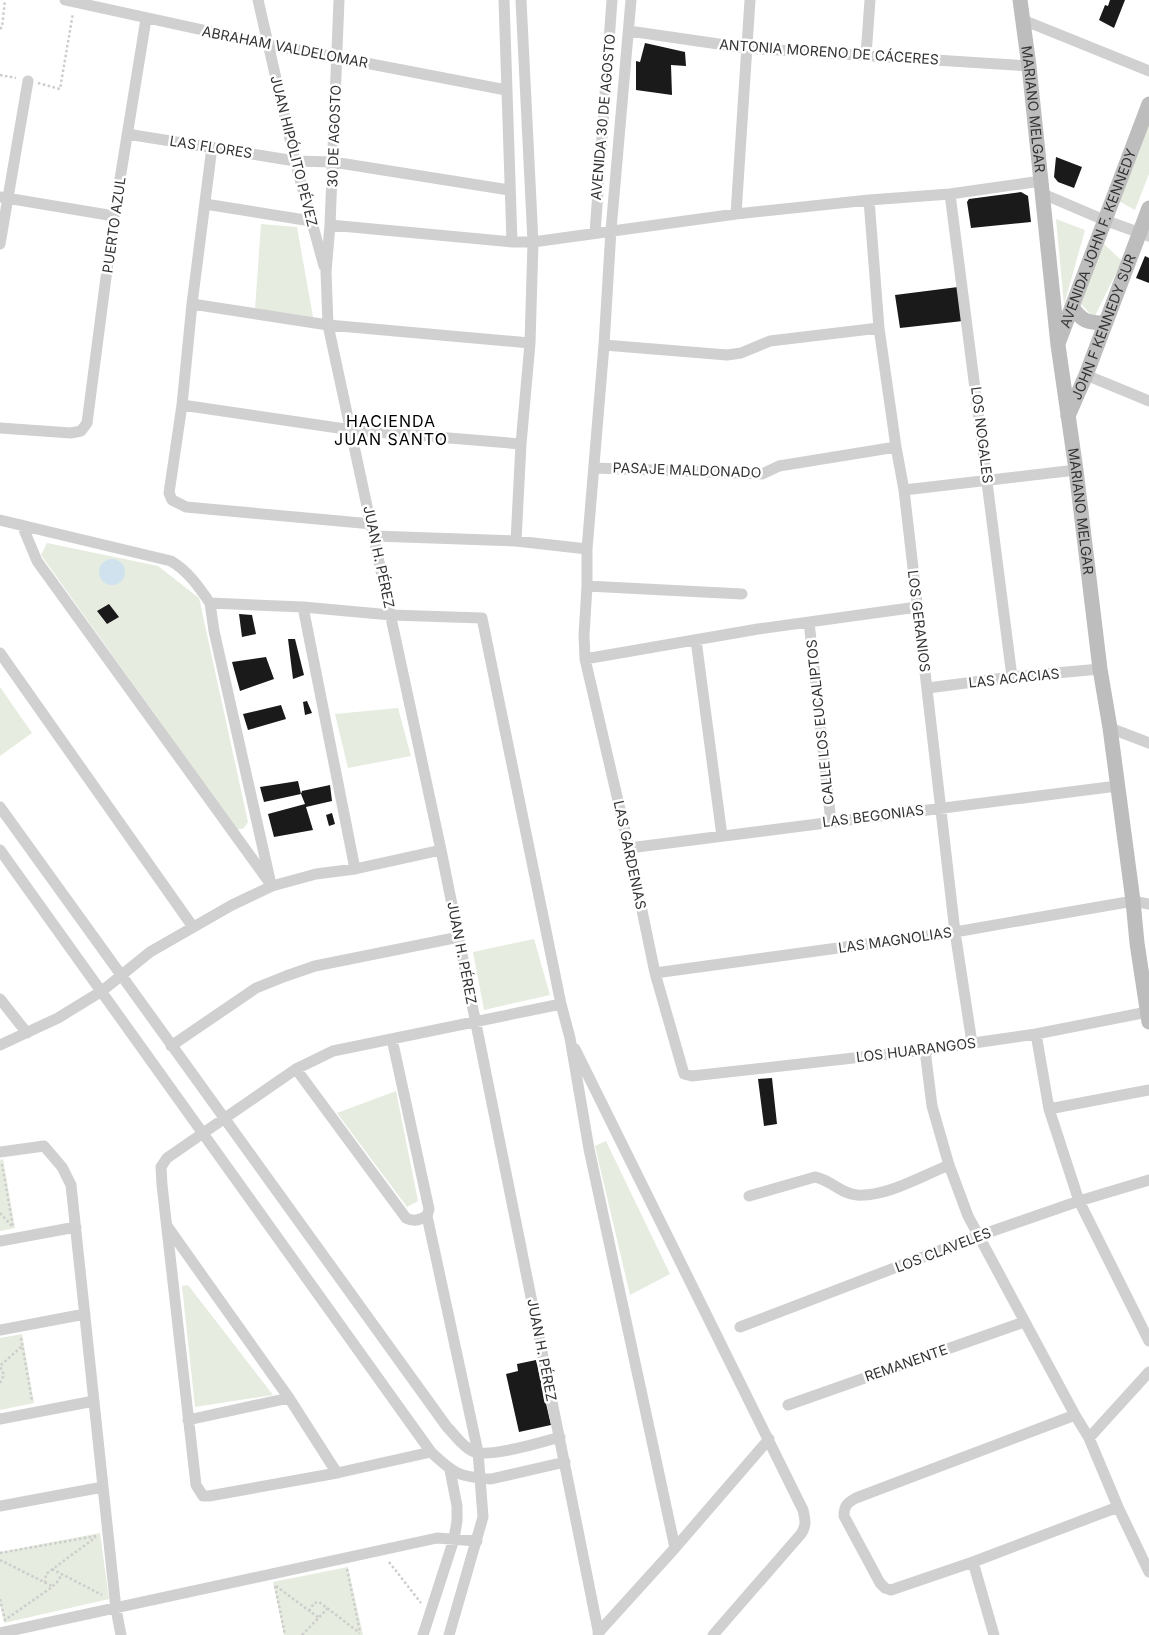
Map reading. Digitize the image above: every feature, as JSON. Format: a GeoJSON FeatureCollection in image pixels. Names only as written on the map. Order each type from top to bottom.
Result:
{"type":"FeatureCollection","features":[{"type":"Feature","properties":{"kind":"main road","name":"MARIANO MELGAR"},"geometry":{"type":"LineString","coordinates":[[1020,0],[1029,66],[1058,345],[1148,1017]]}},
{"type":"Feature","properties":{"kind":"main road","name":"AVENIDA JOHN F. KENNEDY"},"geometry":{"type":"LineString","coordinates":[[1058,345],[1149,104]]}},
{"type":"Feature","properties":{"kind":"main road","name":"JOHN F KENNEDY SUR"},"geometry":{"type":"LineString","coordinates":[[1068,416],[1086,375],[1105,323],[1144,234],[1149,208]]}},
{"type":"Feature","properties":{"kind":"main road"},"geometry":{"type":"LineString","coordinates":[[1072,307],[1079,317],[1086,321],[1105,323]]}},
{"type":"Feature","properties":{"kind":"street","name":"JUAN HIPÓLITO PÉVEZ"},"geometry":{"type":"LineString","coordinates":[[258,0],[295,161],[326,272]]}},
{"type":"Feature","properties":{"kind":"street","name":"30 DE AGOSTO"},"geometry":{"type":"LineString","coordinates":[[326,272],[333,162],[339,0]]}},
{"type":"Feature","properties":{"kind":"street"},"geometry":{"type":"LineString","coordinates":[[504,0],[512,242]]}},
{"type":"Feature","properties":{"kind":"street"},"geometry":{"type":"LineString","coordinates":[[516,541],[530,343],[533,242],[521,0]]}},
{"type":"Feature","properties":{"kind":"street","name":"AVENIDA 30 DE AGOSTO"},"geometry":{"type":"LineString","coordinates":[[594,233],[612,0]]}},
{"type":"Feature","properties":{"kind":"street","name":"AVENIDA 30 DE AGOSTO"},"geometry":{"type":"LineString","coordinates":[[594,468],[611,230],[631,0]]}},
{"type":"Feature","properties":{"kind":"street"},"geometry":{"type":"LineString","coordinates":[[736,214],[750,0]]}},
{"type":"Feature","properties":{"kind":"street"},"geometry":{"type":"LineString","coordinates":[[866,55],[870,0]]}},
{"type":"Feature","properties":{"kind":"street","name":"ABRAHAM VALDELOMAR"},"geometry":{"type":"LineString","coordinates":[[70,1],[267,44],[506,90]]}},
{"type":"Feature","properties":{"kind":"street","name":"PUERTO AZUL"},"geometry":{"type":"LineString","coordinates":[[0,428],[71,433],[81,431],[87,423],[114,216],[146,19]]}},
{"type":"Feature","properties":{"kind":"street"},"geometry":{"type":"LineString","coordinates":[[1023,20],[1149,71]]}},
{"type":"Feature","properties":{"kind":"street","name":"ANTONIA MORENO DE CÁCERES"},"geometry":{"type":"LineString","coordinates":[[629,31],[746,48],[1029,66]]}},
{"type":"Feature","properties":{"kind":"street"},"geometry":{"type":"LineString","coordinates":[[0,244],[4,198],[28,80]]}},
{"type":"Feature","properties":{"kind":"street","name":"LAS FLORES"},"geometry":{"type":"LineString","coordinates":[[127,134],[295,161],[333,162],[509,190]]}},
{"type":"Feature","properties":{"kind":"street"},"geometry":{"type":"LineString","coordinates":[[212,147],[192,304],[182,405],[169,493],[172,500],[186,507],[372,524]]}},
{"type":"Feature","properties":{"kind":"street"},"geometry":{"type":"LineString","coordinates":[[330,224],[512,242],[533,242],[736,214],[869,200],[1041,187],[1104,220],[1144,234]]}},
{"type":"Feature","properties":{"kind":"street","name":"LOS NOGALES"},"geometry":{"type":"LineString","coordinates":[[950,194],[1012,677]]}},
{"type":"Feature","properties":{"kind":"street"},"geometry":{"type":"LineString","coordinates":[[4,198],[114,216]]}},
{"type":"Feature","properties":{"kind":"street","name":"LOS GERANIOS"},"geometry":{"type":"LineString","coordinates":[[869,200],[879,328],[904,490],[955,932],[972,1043]]}},
{"type":"Feature","properties":{"kind":"street"},"geometry":{"type":"LineString","coordinates":[[205,204],[311,221]]}},
{"type":"Feature","properties":{"kind":"street","name":"JUAN H. PÉREZ"},"geometry":{"type":"LineString","coordinates":[[326,272],[328,324],[459,937],[598,1634]]}},
{"type":"Feature","properties":{"kind":"street"},"geometry":{"type":"LineString","coordinates":[[192,304],[328,324],[530,343]]}},
{"type":"Feature","properties":{"kind":"street"},"geometry":{"type":"LineString","coordinates":[[604,345],[727,355],[742,352],[770,341],[879,328]]}},
{"type":"Feature","properties":{"kind":"street"},"geometry":{"type":"LineString","coordinates":[[1086,375],[1149,401]]}},
{"type":"Feature","properties":{"kind":"street"},"geometry":{"type":"LineString","coordinates":[[182,405],[352,430],[522,444]]}},
{"type":"Feature","properties":{"kind":"street","name":"PASAJE MALDONADO"},"geometry":{"type":"LineString","coordinates":[[594,468],[762,474],[779,466],[896,447]]}},
{"type":"Feature","properties":{"kind":"street","name":"LAS GARDENIAS"},"geometry":{"type":"LineString","coordinates":[[594,468],[587,549],[585,659],[629,848],[655,973],[684,1074]]}},
{"type":"Feature","properties":{"kind":"street"},"geometry":{"type":"LineString","coordinates":[[904,490],[1076,470]]}},
{"type":"Feature","properties":{"kind":"street"},"geometry":{"type":"LineString","coordinates":[[0,520],[171,561],[181,567],[202,590],[210,603],[214,631],[272,886]]}},
{"type":"Feature","properties":{"kind":"street"},"geometry":{"type":"LineString","coordinates":[[22,524],[37,561],[272,886]]}},
{"type":"Feature","properties":{"kind":"street"},"geometry":{"type":"LineString","coordinates":[[374,536],[516,541],[587,549]]}},
{"type":"Feature","properties":{"kind":"street"},"geometry":{"type":"LineString","coordinates":[[587,586],[742,594]]}},
{"type":"Feature","properties":{"kind":"street"},"geometry":{"type":"LineString","coordinates":[[210,603],[303,607],[391,616],[479,617],[483,620],[561,1004],[570,1038],[589,1149],[675,1548]]}},
{"type":"Feature","properties":{"kind":"street"},"geometry":{"type":"LineString","coordinates":[[585,659],[917,606]]}},
{"type":"Feature","properties":{"kind":"street"},"geometry":{"type":"LineString","coordinates":[[303,607],[355,870]]}},
{"type":"Feature","properties":{"kind":"street","name":"CALLE LOS EUCALIPTOS"},"geometry":{"type":"LineString","coordinates":[[809,622],[831,822]]}},
{"type":"Feature","properties":{"kind":"street"},"geometry":{"type":"LineString","coordinates":[[696,640],[722,836]]}},
{"type":"Feature","properties":{"kind":"street"},"geometry":{"type":"LineString","coordinates":[[0,653],[192,927]]}},
{"type":"Feature","properties":{"kind":"street","name":"LAS ACACIAS"},"geometry":{"type":"LineString","coordinates":[[928,688],[1012,677],[1100,669]]}},
{"type":"Feature","properties":{"kind":"street"},"geometry":{"type":"LineString","coordinates":[[1110,728],[1149,743]]}},
{"type":"Feature","properties":{"kind":"street","name":"LAS BEGONIAS"},"geometry":{"type":"LineString","coordinates":[[629,848],[1117,786]]}},
{"type":"Feature","properties":{"kind":"street"},"geometry":{"type":"LineString","coordinates":[[0,807],[447,1427],[463,1444],[474,1452],[492,1454],[560,1437]]}},
{"type":"Feature","properties":{"kind":"street"},"geometry":{"type":"LineString","coordinates":[[0,850],[431,1452],[450,1470],[465,1477],[491,1479],[565,1462]]}},
{"type":"Feature","properties":{"kind":"street"},"geometry":{"type":"LineString","coordinates":[[0,1046],[58,1018],[102,991],[150,952],[232,905],[272,886],[316,874],[355,870],[441,850]]}},
{"type":"Feature","properties":{"kind":"street","name":"LAS MAGNOLIAS"},"geometry":{"type":"LineString","coordinates":[[655,973],[955,932],[1133,902],[1149,904]]}},
{"type":"Feature","properties":{"kind":"street"},"geometry":{"type":"LineString","coordinates":[[171,1046],[256,988],[286,976],[315,966],[459,937]]}},
{"type":"Feature","properties":{"kind":"street"},"geometry":{"type":"LineString","coordinates":[[0,999],[27,1033]]}},
{"type":"Feature","properties":{"kind":"street"},"geometry":{"type":"LineString","coordinates":[[431,1452],[337,1473],[203,1496],[196,1485],[161,1167],[167,1158],[296,1070],[333,1051],[561,1004]]}},
{"type":"Feature","properties":{"kind":"street","name":"LOS HUARANGOS"},"geometry":{"type":"LineString","coordinates":[[684,1074],[692,1076],[925,1050],[1148,1017]]}},
{"type":"Feature","properties":{"kind":"street"},"geometry":{"type":"LineString","coordinates":[[1036,1034],[1050,1109],[1078,1201],[1149,1341]]}},
{"type":"Feature","properties":{"kind":"street"},"geometry":{"type":"LineString","coordinates":[[570,1038],[803,1510],[805,1527],[801,1534],[713,1635]]}},
{"type":"Feature","properties":{"kind":"street"},"geometry":{"type":"LineString","coordinates":[[392,1039],[429,1209],[427,1216],[478,1452],[483,1517],[449,1635]]}},
{"type":"Feature","properties":{"kind":"street"},"geometry":{"type":"LineString","coordinates":[[925,1050],[932,1106],[949,1165],[978,1236],[1074,1415],[1089,1438],[1118,1508],[1149,1572]]}},
{"type":"Feature","properties":{"kind":"street"},"geometry":{"type":"LineString","coordinates":[[296,1070],[406,1218],[411,1221],[420,1220],[427,1216]]}},
{"type":"Feature","properties":{"kind":"street"},"geometry":{"type":"LineString","coordinates":[[1050,1109],[1149,1090]]}},
{"type":"Feature","properties":{"kind":"street"},"geometry":{"type":"LineString","coordinates":[[1,1157],[44,1146],[49,1149],[62,1167],[71,1185],[116,1608],[121,1635]]}},
{"type":"Feature","properties":{"kind":"street"},"geometry":{"type":"LineString","coordinates":[[749,1196],[815,1177],[824,1178],[845,1192],[857,1195],[881,1193],[949,1165]]}},
{"type":"Feature","properties":{"kind":"street","name":"LOS CLAVELES"},"geometry":{"type":"LineString","coordinates":[[740,1328],[978,1236],[1078,1201],[1149,1180]]}},
{"type":"Feature","properties":{"kind":"street"},"geometry":{"type":"LineString","coordinates":[[166,1224],[289,1398],[337,1473]]}},
{"type":"Feature","properties":{"kind":"street"},"geometry":{"type":"LineString","coordinates":[[0,1241],[76,1227]]}},
{"type":"Feature","properties":{"kind":"street"},"geometry":{"type":"LineString","coordinates":[[0,1330],[85,1314]]}},
{"type":"Feature","properties":{"kind":"street","name":"REMANENTE"},"geometry":{"type":"LineString","coordinates":[[788,1404],[1024,1322]]}},
{"type":"Feature","properties":{"kind":"street"},"geometry":{"type":"LineString","coordinates":[[1089,1438],[1149,1372]]}},
{"type":"Feature","properties":{"kind":"street"},"geometry":{"type":"LineString","coordinates":[[188,1420],[289,1398]]}},
{"type":"Feature","properties":{"kind":"street"},"geometry":{"type":"LineString","coordinates":[[0,1419],[94,1401]]}},
{"type":"Feature","properties":{"kind":"street"},"geometry":{"type":"LineString","coordinates":[[1074,1415],[856,1498],[847,1503],[844,1509],[844,1516],[880,1583],[885,1588],[891,1590],[973,1562],[1118,1508]]}},
{"type":"Feature","properties":{"kind":"street"},"geometry":{"type":"LineString","coordinates":[[598,1634],[769,1439]]}},
{"type":"Feature","properties":{"kind":"street"},"geometry":{"type":"LineString","coordinates":[[423,1635],[454,1539],[457,1514],[450,1470]]}},
{"type":"Feature","properties":{"kind":"street"},"geometry":{"type":"LineString","coordinates":[[0,1506],[103,1487]]}},
{"type":"Feature","properties":{"kind":"street"},"geometry":{"type":"LineString","coordinates":[[0,1633],[437,1538],[477,1541]]}},
{"type":"Feature","properties":{"kind":"street"},"geometry":{"type":"LineString","coordinates":[[973,1562],[994,1635]]}},
{"type":"Feature","properties":{"kind":"path"},"geometry":{"type":"LineString","coordinates":[[0,29],[2,28],[6,0]]}},
{"type":"Feature","properties":{"kind":"path"},"geometry":{"type":"LineString","coordinates":[[60,89],[70,1]]}},
{"type":"Feature","properties":{"kind":"path"},"geometry":{"type":"LineString","coordinates":[[0,1214],[13,1227],[1,1157]]}},
{"type":"Feature","properties":{"kind":"path"},"geometry":{"type":"LineString","coordinates":[[20,1337],[32,1401]]}},
{"type":"Feature","properties":{"kind":"path"},"geometry":{"type":"LineString","coordinates":[[0,1381],[4,1375],[0,1366],[22,1346]]}},
{"type":"Feature","properties":{"kind":"path"},"geometry":{"type":"LineString","coordinates":[[0,1553],[100,1535],[46,1574],[46,1583]]}},
{"type":"Feature","properties":{"kind":"path"},"geometry":{"type":"LineString","coordinates":[[0,1560],[52,1586]]}},
{"type":"Feature","properties":{"kind":"path"},"geometry":{"type":"LineString","coordinates":[[388,1560],[423,1606]]}},
{"type":"Feature","properties":{"kind":"path"},"geometry":{"type":"LineString","coordinates":[[52,1569],[108,1598]]}},
{"type":"Feature","properties":{"kind":"path"},"geometry":{"type":"LineString","coordinates":[[309,1611],[314,1603],[319,1602],[360,1633],[347,1569]]}},
{"type":"Feature","properties":{"kind":"path"},"geometry":{"type":"LineString","coordinates":[[0,1598],[5,1620],[58,1582],[62,1574]]}},
{"type":"Feature","properties":{"kind":"path"},"geometry":{"type":"LineString","coordinates":[[285,1635],[275,1585],[319,1618]]}},
{"type":"Feature","properties":{"kind":"path"},"geometry":{"type":"LineString","coordinates":[[302,1635],[328,1608]]}},
{"type":"Feature","properties":{"kind":"shaded area"},"geometry":{"type":"Polygon","coordinates":[[[1149,117],[1149,174],[1135,210],[1117,200],[1149,117]]]}},
{"type":"Feature","properties":{"kind":"shaded area"},"geometry":{"type":"Polygon","coordinates":[[[1056,219],[1085,230],[1064,305],[1056,219]]]}},
{"type":"Feature","properties":{"kind":"shaded area"},"geometry":{"type":"Polygon","coordinates":[[[261,224],[297,227],[313,317],[255,309],[261,224]]]}},
{"type":"Feature","properties":{"kind":"shaded area"},"geometry":{"type":"Polygon","coordinates":[[[1102,242],[1122,261],[1094,318],[1081,304],[1102,242]]]}},
{"type":"Feature","properties":{"kind":"shaded area"},"geometry":{"type":"Polygon","coordinates":[[[47,543],[158,566],[199,598],[248,822],[244,828],[237,830],[41,555],[47,543]]]}},
{"type":"Feature","properties":{"kind":"shaded area"},"geometry":{"type":"Polygon","coordinates":[[[0,687],[32,733],[0,756],[0,687]]]}},
{"type":"Feature","properties":{"kind":"shaded area"},"geometry":{"type":"Polygon","coordinates":[[[398,708],[411,756],[348,768],[335,714],[398,708]]]}},
{"type":"Feature","properties":{"kind":"shaded area"},"geometry":{"type":"Polygon","coordinates":[[[534,939],[550,995],[484,1010],[473,952],[534,939]]]}},
{"type":"Feature","properties":{"kind":"shaded area"},"geometry":{"type":"Polygon","coordinates":[[[396,1091],[418,1201],[407,1207],[337,1113],[396,1091]]]}},
{"type":"Feature","properties":{"kind":"shaded area"},"geometry":{"type":"Polygon","coordinates":[[[606,1141],[670,1274],[630,1295],[595,1146],[606,1141]]]}},
{"type":"Feature","properties":{"kind":"shaded area"},"geometry":{"type":"Polygon","coordinates":[[[3,1159],[15,1228],[0,1231],[0,1160],[3,1159]]]}},
{"type":"Feature","properties":{"kind":"shaded area"},"geometry":{"type":"Polygon","coordinates":[[[188,1285],[273,1395],[195,1407],[182,1286],[188,1285]]]}},
{"type":"Feature","properties":{"kind":"shaded area"},"geometry":{"type":"Polygon","coordinates":[[[22,1334],[34,1403],[0,1410],[0,1338],[22,1334]]]}},
{"type":"Feature","properties":{"kind":"shaded area"},"geometry":{"type":"Polygon","coordinates":[[[100,1533],[109,1599],[4,1623],[0,1604],[0,1552],[100,1533]]]}},
{"type":"Feature","properties":{"kind":"shaded area"},"geometry":{"type":"Polygon","coordinates":[[[348,1567],[363,1635],[284,1635],[273,1582],[348,1567]]]}},
{"type":"Feature","properties":{"kind":"water"},"geometry":{"type":"Polygon","coordinates":[[[112,559],[121,563],[125,572],[121,581],[112,585],[103,581],[99,572],[103,563],[112,559]]]}},
{"type":"Feature","properties":{"kind":"building"},"geometry":{"type":"Polygon","coordinates":[[[1110,0],[1125,0],[1114,28],[1099,20],[1105,5],[1108,6],[1110,0]]]}},
{"type":"Feature","properties":{"kind":"building"},"geometry":{"type":"Polygon","coordinates":[[[645,43],[685,52],[686,66],[671,65],[672,95],[636,90],[636,61],[640,62],[645,43]]]}},
{"type":"Feature","properties":{"kind":"building"},"geometry":{"type":"Polygon","coordinates":[[[1056,157],[1082,167],[1074,188],[1058,182],[1054,177],[1056,157]]]}},
{"type":"Feature","properties":{"kind":"building"},"geometry":{"type":"Polygon","coordinates":[[[1021,192],[1028,196],[1031,222],[971,228],[967,202],[969,199],[1021,192]]]}},
{"type":"Feature","properties":{"kind":"building"},"geometry":{"type":"Polygon","coordinates":[[[1145,256],[1149,258],[1149,283],[1136,278],[1145,256]]]}},
{"type":"Feature","properties":{"kind":"building"},"geometry":{"type":"Polygon","coordinates":[[[958,287],[963,321],[900,328],[895,295],[958,287]]]}},
{"type":"Feature","properties":{"kind":"building"},"geometry":{"type":"Polygon","coordinates":[[[109,604],[119,617],[107,624],[97,611],[109,604]]]}},
{"type":"Feature","properties":{"kind":"building"},"geometry":{"type":"Polygon","coordinates":[[[239,614],[252,615],[256,634],[242,637],[239,614]]]}},
{"type":"Feature","properties":{"kind":"building"},"geometry":{"type":"Polygon","coordinates":[[[288,639],[295,639],[304,675],[293,679],[288,639]]]}},
{"type":"Feature","properties":{"kind":"building"},"geometry":{"type":"Polygon","coordinates":[[[266,657],[274,679],[240,691],[232,662],[266,657]]]}},
{"type":"Feature","properties":{"kind":"building"},"geometry":{"type":"Polygon","coordinates":[[[307,701],[312,713],[305,715],[303,702],[307,701]]]}},
{"type":"Feature","properties":{"kind":"building"},"geometry":{"type":"Polygon","coordinates":[[[281,705],[286,719],[248,730],[243,714],[281,705]]]}},
{"type":"Feature","properties":{"kind":"building"},"geometry":{"type":"Polygon","coordinates":[[[298,781],[301,794],[264,802],[260,787],[298,781]]]}},
{"type":"Feature","properties":{"kind":"building"},"geometry":{"type":"Polygon","coordinates":[[[330,785],[332,801],[306,807],[313,830],[274,837],[268,814],[305,804],[301,794],[302,791],[330,785]]]}},
{"type":"Feature","properties":{"kind":"building"},"geometry":{"type":"Polygon","coordinates":[[[332,813],[335,824],[329,826],[326,815],[332,813]]]}},
{"type":"Feature","properties":{"kind":"building"},"geometry":{"type":"Polygon","coordinates":[[[772,1078],[777,1124],[764,1126],[758,1079],[772,1078]]]}},
{"type":"Feature","properties":{"kind":"building"},"geometry":{"type":"Polygon","coordinates":[[[536,1360],[551,1425],[519,1432],[506,1374],[518,1371],[517,1364],[536,1360]]]}},
{"type":"Feature","properties":{"kind":"district","name":"HACIENDA JUAN SANTO"},"geometry":{"type":"Point","coordinates":[391,430]}}]}
